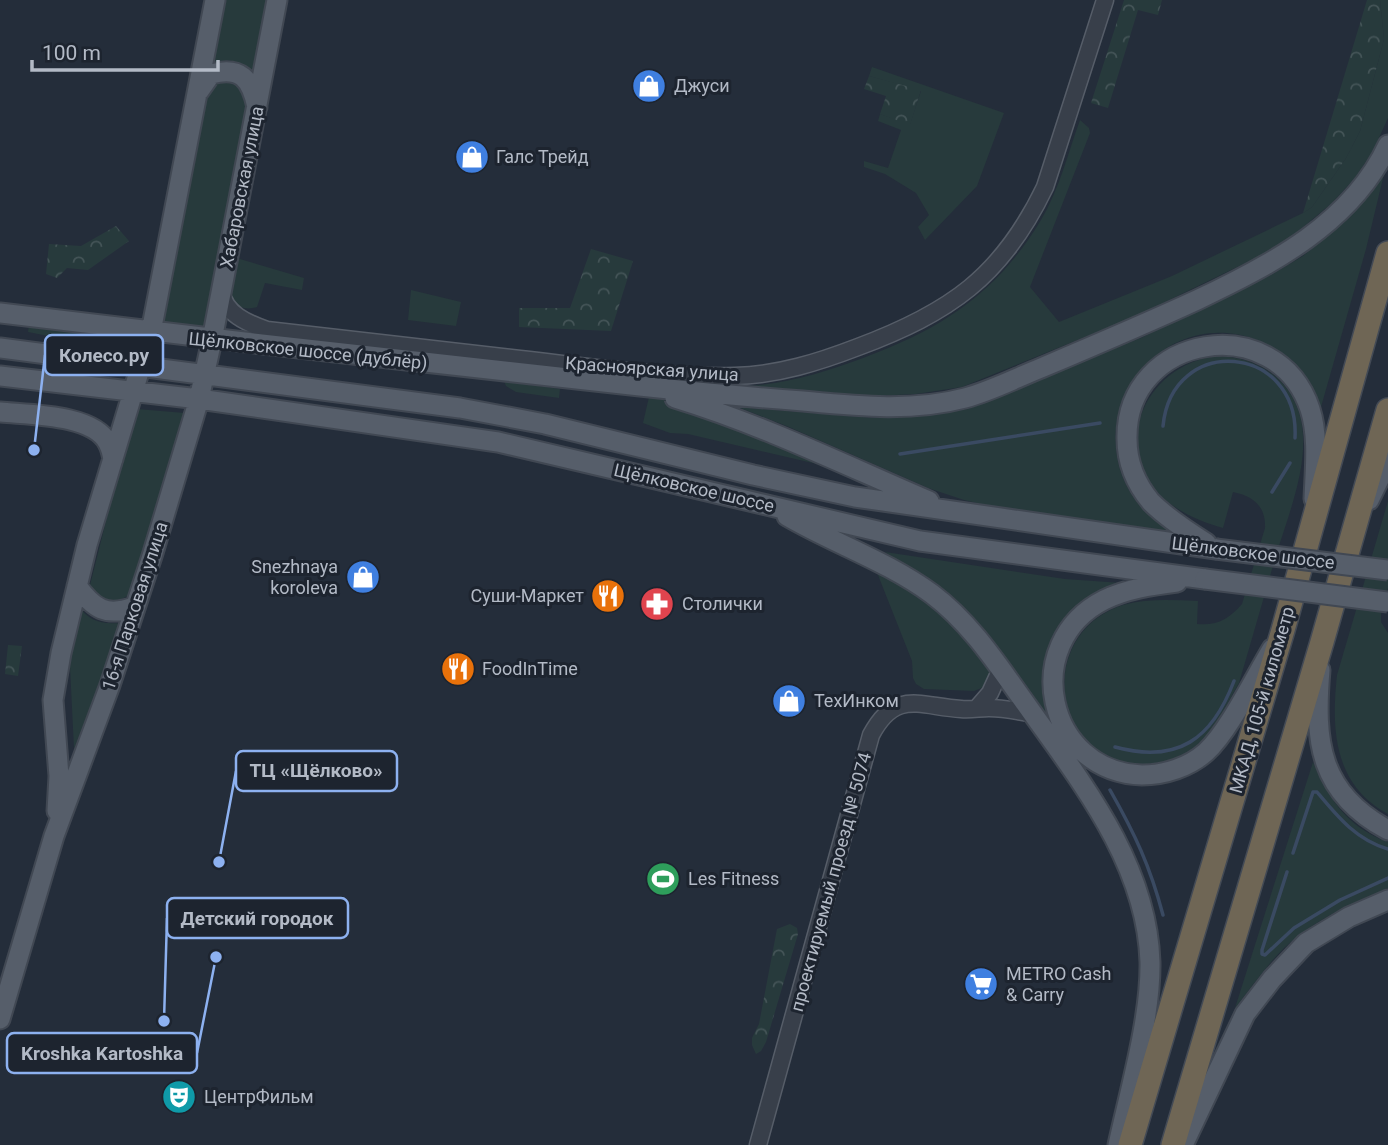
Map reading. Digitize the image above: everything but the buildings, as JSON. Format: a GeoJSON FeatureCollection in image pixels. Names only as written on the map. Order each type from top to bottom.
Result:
{"type":"FeatureCollection","features":[{"type":"Feature","properties":{"kind":"highway","name":"МКАД, 105-й километр"},"geometry":{"type":"LineString","coordinates":[[1130,1145],[1283,630],[1388,253]]}},
{"type":"Feature","properties":{"kind":"highway"},"geometry":{"type":"LineString","coordinates":[[1173,1145],[1388,410]]}},
{"type":"Feature","properties":{"kind":"main road"},"geometry":{"type":"LineString","coordinates":[[142,365],[151,332],[215,0]]}},
{"type":"Feature","properties":{"kind":"main road","name":"Хабаровская улица"},"geometry":{"type":"LineString","coordinates":[[205,373],[277,0]]}},
{"type":"Feature","properties":{"kind":"main road"},"geometry":{"type":"LineString","coordinates":[[196,97],[211,74],[233,71],[250,84],[257,108]]}},
{"type":"Feature","properties":{"kind":"main road"},"geometry":{"type":"LineString","coordinates":[[617,383],[874,407],[918,405],[965,398],[1138,327],[1266,266],[1296,247],[1340,211],[1363,185],[1388,145]]}},
{"type":"Feature","properties":{"kind":"main road","name":"Щёлковское шоссе (дублёр)"},"geometry":{"type":"LineString","coordinates":[[0,313],[212,340],[617,383]]}},
{"type":"Feature","properties":{"kind":"main road"},"geometry":{"type":"LineString","coordinates":[[1214,548],[1186,531],[1152,502],[1135,477],[1127,447],[1129,417],[1141,388],[1173,357],[1202,346],[1232,345],[1255,351],[1275,362],[1297,383],[1314,425],[1313,525]]}},
{"type":"Feature","properties":{"kind":"main road","name":"Щёлковское шоссе"},"geometry":{"type":"LineString","coordinates":[[0,348],[205,373],[503,415],[855,497],[1388,570]]}},
{"type":"Feature","properties":{"kind":"main road","name":"16-я Парковая улица"},"geometry":{"type":"LineString","coordinates":[[54,836],[59,776],[52,700],[77,586],[142,365]]}},
{"type":"Feature","properties":{"kind":"main road","name":"16-я Парковая улица"},"geometry":{"type":"LineString","coordinates":[[0,1018],[54,836],[110,685],[153,553],[205,373]]}},
{"type":"Feature","properties":{"kind":"main road","name":"Щёлковское шоссе"},"geometry":{"type":"LineString","coordinates":[[0,376],[198,400],[498,442],[920,541],[1388,602]]}},
{"type":"Feature","properties":{"kind":"main road"},"geometry":{"type":"LineString","coordinates":[[617,383],[719,412],[785,437],[959,513]]}},
{"type":"Feature","properties":{"kind":"main road"},"geometry":{"type":"LineString","coordinates":[[0,412],[84,423],[103,436],[109,444],[113,459]]}},
{"type":"Feature","properties":{"kind":"main road"},"geometry":{"type":"LineString","coordinates":[[1352,536],[1388,461]]}},
{"type":"Feature","properties":{"kind":"main road"},"geometry":{"type":"LineString","coordinates":[[770,506],[817,533],[880,561],[934,596],[970,629],[1093,800],[1122,851],[1144,919],[1150,962],[1146,1010],[1118,1145]]}},
{"type":"Feature","properties":{"kind":"main road"},"geometry":{"type":"LineString","coordinates":[[1202,579],[1156,585],[1105,599],[1081,616],[1063,639],[1052,677],[1056,706],[1067,733],[1080,749],[1095,761],[1113,770],[1142,775],[1171,771],[1189,764],[1219,738],[1283,630]]}},
{"type":"Feature","properties":{"kind":"main road"},"geometry":{"type":"LineString","coordinates":[[77,586],[89,602],[102,610],[120,611],[134,607]]}},
{"type":"Feature","properties":{"kind":"main road"},"geometry":{"type":"LineString","coordinates":[[1322,642],[1317,704],[1318,737],[1326,765],[1336,786],[1350,804],[1368,819],[1388,830]]}},
{"type":"Feature","properties":{"kind":"main road"},"geometry":{"type":"LineString","coordinates":[[1183,1145],[1245,1014],[1272,979],[1307,943],[1349,917],[1388,900]]}},
{"type":"Feature","properties":{"kind":"street","name":"Красноярская улица"},"geometry":{"type":"LineString","coordinates":[[221,291],[225,305],[231,312],[267,330],[503,357],[613,369],[706,375],[767,373],[828,359],[898,332],[946,307],[989,270],[1006,251],[1033,212],[1045,187],[1105,0]]}},
{"type":"Feature","properties":{"kind":"street"},"geometry":{"type":"LineString","coordinates":[[977,708],[990,693],[1001,669]]}},
{"type":"Feature","properties":{"kind":"street","name":"проектируемый проезд № 5074"},"geometry":{"type":"LineString","coordinates":[[758,1145],[871,735],[877,723],[894,708],[911,703],[953,709],[1008,709],[1033,714]]}},
{"type":"Feature","properties":{"kind":"green space"},"geometry":{"type":"Polygon","coordinates":[[[224,0],[268,0],[254,77],[234,61],[222,61],[210,68],[224,0]]]}},
{"type":"Feature","properties":{"kind":"green space"},"geometry":{"type":"Polygon","coordinates":[[[1124,0],[1162,0],[1158,15],[1138,10],[1108,108],[1091,103],[1124,0]]]}},
{"type":"Feature","properties":{"kind":"green space"},"geometry":{"type":"Polygon","coordinates":[[[1367,0],[1380,0],[1384,39],[1360,131],[1346,158],[1312,207],[1303,213],[1367,0]]]}},
{"type":"Feature","properties":{"kind":"green space"},"geometry":{"type":"Polygon","coordinates":[[[1380,0],[1388,0],[1388,118],[1373,151],[1355,178],[1332,203],[1290,238],[1260,256],[1134,317],[962,387],[916,394],[874,396],[749,386],[807,376],[863,358],[918,334],[965,306],[1005,269],[1041,220],[1058,184],[1080,120],[1089,128],[1090,133],[1030,287],[1059,322],[1172,276],[1303,213],[1312,207],[1346,158],[1360,131],[1384,39],[1380,0]]]}},
{"type":"Feature","properties":{"kind":"green space"},"geometry":{"type":"Polygon","coordinates":[[[872,67],[1004,113],[977,186],[925,240],[918,227],[929,215],[916,193],[885,174],[864,167],[864,161],[888,168],[901,130],[878,121],[880,114],[910,124],[921,91],[869,76],[872,67]]]}},
{"type":"Feature","properties":{"kind":"green space"},"geometry":{"type":"Polygon","coordinates":[[[869,76],[921,90],[910,125],[880,114],[886,96],[864,89],[869,76]]]}},
{"type":"Feature","properties":{"kind":"green space"},"geometry":{"type":"Polygon","coordinates":[[[225,82],[239,86],[250,98],[206,331],[161,325],[206,90],[210,86],[225,82]]]}},
{"type":"Feature","properties":{"kind":"green space"},"geometry":{"type":"Polygon","coordinates":[[[1384,174],[1366,249],[1321,407],[1303,375],[1279,351],[1257,340],[1225,333],[1195,336],[1168,347],[1145,366],[1128,390],[1118,418],[1116,448],[1124,480],[1145,510],[1174,533],[998,508],[964,500],[928,488],[738,407],[874,418],[919,416],[968,409],[1143,337],[1271,275],[1303,256],[1348,219],[1384,174]]]}},
{"type":"Feature","properties":{"kind":"green space"},"geometry":{"type":"Polygon","coordinates":[[[116,226],[129,241],[88,270],[67,268],[57,278],[46,274],[49,244],[81,246],[116,226]]]}},
{"type":"Feature","properties":{"kind":"green space"},"geometry":{"type":"Polygon","coordinates":[[[591,249],[633,261],[611,331],[519,327],[519,308],[570,308],[591,249]]]}},
{"type":"Feature","properties":{"kind":"green space"},"geometry":{"type":"Polygon","coordinates":[[[233,257],[304,278],[302,290],[265,283],[257,307],[242,307],[229,298],[233,257]]]}},
{"type":"Feature","properties":{"kind":"green space"},"geometry":{"type":"Polygon","coordinates":[[[411,290],[461,302],[456,326],[408,320],[411,290]]]}},
{"type":"Feature","properties":{"kind":"green space"},"geometry":{"type":"Polygon","coordinates":[[[29,325],[127,335],[123,340],[75,340],[28,332],[29,325]]]}},
{"type":"Feature","properties":{"kind":"green space"},"geometry":{"type":"Polygon","coordinates":[[[1217,356],[1245,360],[1262,367],[1284,385],[1296,404],[1302,425],[1303,447],[1295,494],[1239,683],[1215,724],[1197,745],[1171,759],[1142,764],[1111,758],[1088,742],[1072,720],[1065,694],[1066,667],[1076,641],[1095,620],[1123,605],[1142,601],[1198,601],[1197,624],[1217,623],[1242,604],[1265,528],[1265,520],[1257,503],[1247,496],[1233,492],[1223,528],[1182,512],[1161,496],[1146,475],[1138,452],[1138,430],[1144,409],[1155,390],[1172,374],[1193,362],[1217,356]]]}},
{"type":"Feature","properties":{"kind":"green space"},"geometry":{"type":"Polygon","coordinates":[[[504,381],[560,389],[559,398],[516,392],[506,386],[504,381]]]}},
{"type":"Feature","properties":{"kind":"green space"},"geometry":{"type":"Polygon","coordinates":[[[649,397],[684,404],[830,467],[688,434],[670,433],[643,423],[649,397]]]}},
{"type":"Feature","properties":{"kind":"green space"},"geometry":{"type":"Polygon","coordinates":[[[137,409],[185,413],[129,595],[108,601],[89,589],[137,409]]]}},
{"type":"Feature","properties":{"kind":"green space"},"geometry":{"type":"Polygon","coordinates":[[[1388,501],[1388,588],[1381,622],[1388,633],[1388,814],[1356,788],[1347,772],[1336,736],[1335,696],[1337,675],[1388,501]]]}},
{"type":"Feature","properties":{"kind":"green space"},"geometry":{"type":"Polygon","coordinates":[[[885,552],[1065,579],[1122,583],[1081,604],[1066,618],[1055,634],[1047,653],[1044,673],[1044,694],[1049,718],[977,622],[940,588],[885,552]]]}},
{"type":"Feature","properties":{"kind":"green space"},"geometry":{"type":"Polygon","coordinates":[[[876,570],[928,604],[962,636],[992,675],[984,687],[974,691],[924,689],[916,684],[912,661],[876,570]]]}},
{"type":"Feature","properties":{"kind":"green space"},"geometry":{"type":"Polygon","coordinates":[[[79,606],[88,616],[98,621],[123,623],[74,749],[70,667],[79,606]]]}},
{"type":"Feature","properties":{"kind":"green space"},"geometry":{"type":"Polygon","coordinates":[[[8,645],[22,646],[18,676],[5,674],[8,645]]]}},
{"type":"Feature","properties":{"kind":"green space"},"geometry":{"type":"Polygon","coordinates":[[[1313,762],[1333,800],[1342,811],[1362,829],[1388,842],[1388,888],[1332,914],[1291,942],[1265,969],[1235,1008],[1313,762]]]}},
{"type":"Feature","properties":{"kind":"green space"},"geometry":{"type":"Polygon","coordinates":[[[790,924],[797,928],[798,934],[766,1042],[756,1054],[752,1038],[759,1024],[777,929],[790,924]]]}},
{"type":"Feature","properties":{"kind":"waterway"},"geometry":{"type":"LineString","coordinates":[[1163,426],[1171,396],[1188,375],[1210,364],[1234,362],[1258,368],[1278,383],[1291,406],[1295,438]]}},
{"type":"Feature","properties":{"kind":"waterway"},"geometry":{"type":"LineString","coordinates":[[900,454],[1100,423]]}},
{"type":"Feature","properties":{"kind":"waterway"},"geometry":{"type":"LineString","coordinates":[[1272,492],[1290,463]]}},
{"type":"Feature","properties":{"kind":"waterway"},"geometry":{"type":"LineString","coordinates":[[1115,747],[1157,752],[1175,749],[1190,742],[1215,718],[1234,681]]}},
{"type":"Feature","properties":{"kind":"waterway"},"geometry":{"type":"LineString","coordinates":[[1110,790],[1141,851],[1163,915]]}},
{"type":"Feature","properties":{"kind":"waterway"},"geometry":{"type":"LineString","coordinates":[[1293,853],[1313,792],[1317,792],[1340,818],[1366,840],[1388,849]]}},
{"type":"Feature","properties":{"kind":"waterway"},"geometry":{"type":"LineString","coordinates":[[1287,872],[1262,950],[1265,955],[1294,928],[1340,900],[1388,878]]}},
{"type":"Feature","properties":{"kind":"place","name":"Джуси"},"geometry":{"type":"Point","coordinates":[649,86]}},
{"type":"Feature","properties":{"kind":"place","name":"Галс Трейд"},"geometry":{"type":"Point","coordinates":[472,157]}},
{"type":"Feature","properties":{"kind":"place","name":"Колесо.ру"},"geometry":{"type":"Point","coordinates":[34,450]}},
{"type":"Feature","properties":{"kind":"place","name":"Snezhnaya koroleva"},"geometry":{"type":"Point","coordinates":[363,577]}},
{"type":"Feature","properties":{"kind":"place","name":"Суши-Маркет"},"geometry":{"type":"Point","coordinates":[608,596]}},
{"type":"Feature","properties":{"kind":"place","name":"Столички"},"geometry":{"type":"Point","coordinates":[657,604]}},
{"type":"Feature","properties":{"kind":"place","name":"FoodInTime"},"geometry":{"type":"Point","coordinates":[458,669]}},
{"type":"Feature","properties":{"kind":"place","name":"ТехИнком"},"geometry":{"type":"Point","coordinates":[789,701]}},
{"type":"Feature","properties":{"kind":"place","name":"ТЦ «Щёлково»"},"geometry":{"type":"Point","coordinates":[219,862]}},
{"type":"Feature","properties":{"kind":"place","name":"Les Fitness"},"geometry":{"type":"Point","coordinates":[663,879]}},
{"type":"Feature","properties":{"kind":"place","name":"Kroshka Kartoshka"},"geometry":{"type":"Point","coordinates":[216,957]}},
{"type":"Feature","properties":{"kind":"place","name":"METRO Cash & Carry"},"geometry":{"type":"Point","coordinates":[981,984]}},
{"type":"Feature","properties":{"kind":"place","name":"Детский городок"},"geometry":{"type":"Point","coordinates":[164,1021]}},
{"type":"Feature","properties":{"kind":"place","name":"ЦентрФильм"},"geometry":{"type":"Point","coordinates":[179,1097]}}]}
